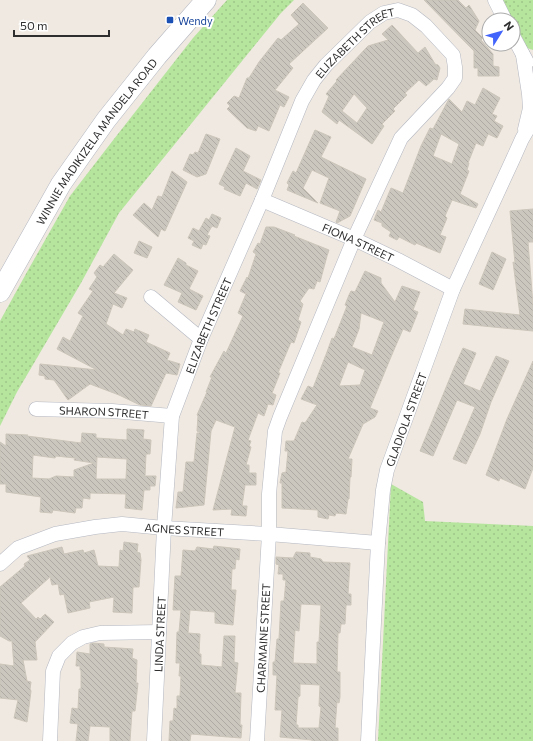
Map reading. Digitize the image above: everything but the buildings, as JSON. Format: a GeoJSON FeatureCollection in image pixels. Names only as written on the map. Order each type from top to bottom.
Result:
{"type":"FeatureCollection","features":[{"type":"Feature","properties":{"kind":"main road","name":"WINNIE MADIKIZELA MANDELA ROAD"},"geometry":{"type":"LineString","coordinates":[[0,292],[61,184],[106,120],[157,56],[206,0]]}},
{"type":"Feature","properties":{"kind":"street"},"geometry":{"type":"LineString","coordinates":[[495,0],[501,12]]}},
{"type":"Feature","properties":{"kind":"street","name":"ELIZABETH STREET"},"geometry":{"type":"LineString","coordinates":[[164,528],[172,416],[201,339],[262,200],[302,100],[314,80],[326,65],[370,22],[384,13],[398,10],[412,15],[426,26],[453,55],[455,67],[454,78],[448,88],[401,138],[354,239],[280,417],[276,431],[269,494],[269,534]]}},
{"type":"Feature","properties":{"kind":"street"},"geometry":{"type":"LineString","coordinates":[[521,45],[528,53],[533,72]]}},
{"type":"Feature","properties":{"kind":"street"},"geometry":{"type":"LineString","coordinates":[[522,139],[530,108],[528,53]]}},
{"type":"Feature","properties":{"kind":"street","name":"GLADIOLA STREET"},"geometry":{"type":"LineString","coordinates":[[368,741],[378,543],[383,490],[388,470],[453,289],[522,139],[533,120]]}},
{"type":"Feature","properties":{"kind":"street","name":"FIONA STREET"},"geometry":{"type":"LineString","coordinates":[[262,200],[354,239],[453,289]]}},
{"type":"Feature","properties":{"kind":"street"},"geometry":{"type":"LineString","coordinates":[[151,297],[201,339]]}},
{"type":"Feature","properties":{"kind":"street","name":"SHARON STREET"},"geometry":{"type":"LineString","coordinates":[[36,409],[112,411],[172,416]]}},
{"type":"Feature","properties":{"kind":"street","name":"AGNES STREET"},"geometry":{"type":"LineString","coordinates":[[0,564],[18,548],[54,534],[122,524],[378,543]]}},
{"type":"Feature","properties":{"kind":"street","name":"LINDA STREET"},"geometry":{"type":"LineString","coordinates":[[154,741],[164,528]]}},
{"type":"Feature","properties":{"kind":"street","name":"CHARMAINE STREET"},"geometry":{"type":"LineString","coordinates":[[257,741],[269,534]]}},
{"type":"Feature","properties":{"kind":"street"},"geometry":{"type":"LineString","coordinates":[[50,741],[53,671],[59,656],[72,643],[83,637],[100,633],[159,632]]}},
{"type":"Feature","properties":{"kind":"green space"},"geometry":{"type":"Polygon","coordinates":[[[227,0],[294,0],[281,13],[119,213],[81,283],[17,392],[0,426],[0,321],[70,196],[193,38],[227,0]]]}},
{"type":"Feature","properties":{"kind":"green space"},"geometry":{"type":"Polygon","coordinates":[[[495,0],[533,0],[533,50],[524,47],[521,44],[521,12],[501,12],[495,0]]]}},
{"type":"Feature","properties":{"kind":"green space"},"geometry":{"type":"Polygon","coordinates":[[[391,484],[423,502],[425,521],[533,526],[533,741],[378,741],[391,484]]]}},
{"type":"Feature","properties":{"kind":"place","name":"Wendy"},"geometry":{"type":"Point","coordinates":[170,20]}}]}
